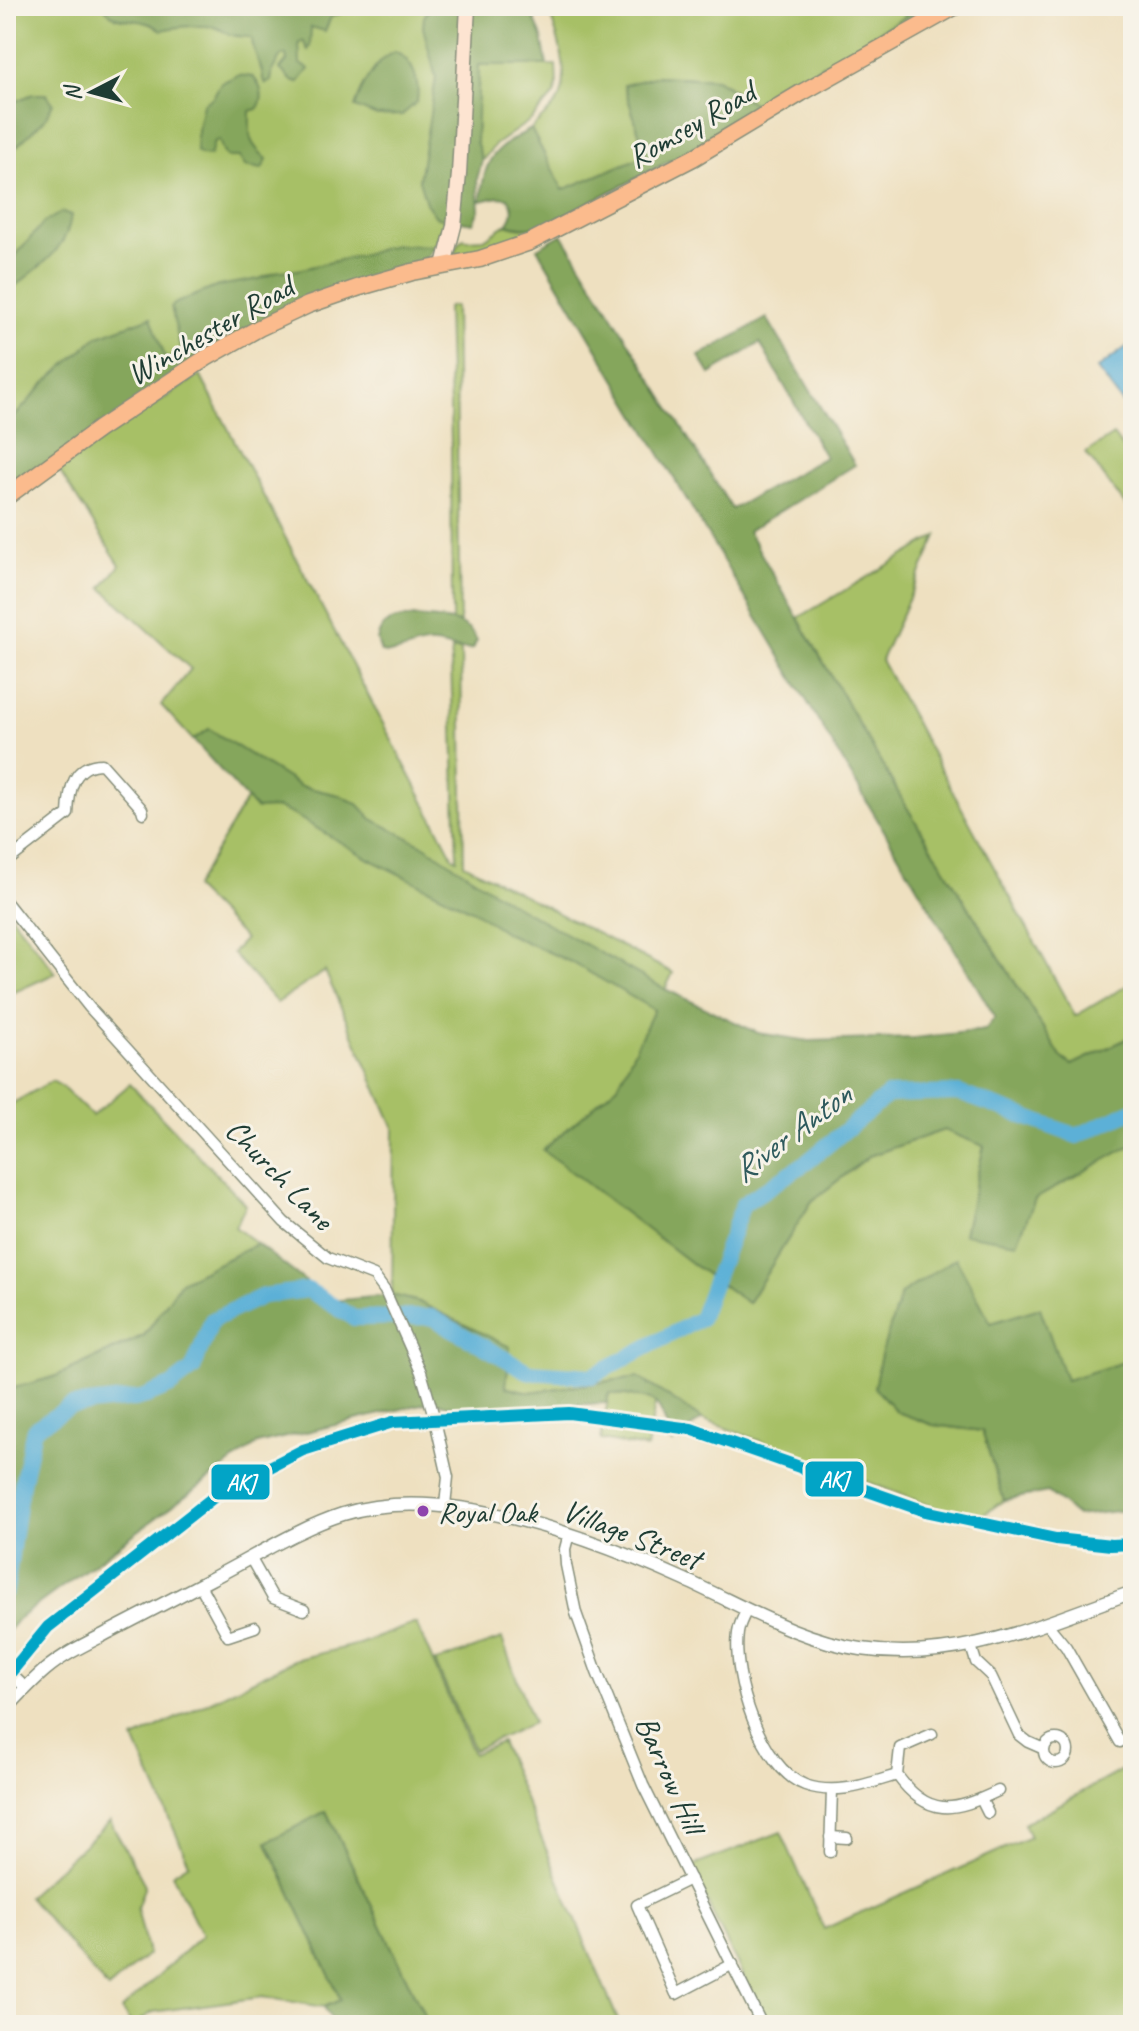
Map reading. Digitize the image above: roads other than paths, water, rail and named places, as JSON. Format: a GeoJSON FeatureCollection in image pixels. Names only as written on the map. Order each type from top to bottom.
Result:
{"type":"FeatureCollection","features":[{"type":"Feature","properties":{"kind":"main road"},"geometry":{"type":"LineString","coordinates":[[444,265],[454,226],[459,174],[468,6]]}},
{"type":"Feature","properties":{"kind":"main road","name":"Romsey Road"},"geometry":{"type":"LineString","coordinates":[[444,265],[505,251],[563,226],[693,158],[956,6]]}},
{"type":"Feature","properties":{"kind":"main road","name":"Winchester Road"},"geometry":{"type":"LineString","coordinates":[[6,497],[99,429],[206,358],[259,328],[331,297],[388,278],[444,265]]}},
{"type":"Feature","properties":{"kind":"street"},"geometry":{"type":"LineString","coordinates":[[6,862],[68,814],[69,795],[75,776],[90,764],[102,764],[143,813]]}},
{"type":"Feature","properties":{"kind":"street","name":"Church Lane"},"geometry":{"type":"LineString","coordinates":[[6,902],[89,1007],[284,1222],[328,1258],[374,1276],[385,1291],[421,1372],[443,1449],[448,1477],[445,1505]]}},
{"type":"Feature","properties":{"kind":"street","name":"Village Street"},"geometry":{"type":"LineString","coordinates":[[6,1709],[46,1669],[67,1654],[305,1530],[343,1514],[385,1506],[445,1505],[466,1508],[569,1534],[687,1581],[747,1610],[823,1639],[860,1649],[918,1651],[971,1646],[1048,1625],[1133,1592]]}},
{"type":"Feature","properties":{"kind":"street","name":"Barrow Hill"},"geometry":{"type":"LineString","coordinates":[[569,1534],[565,1555],[576,1613],[643,1785],[762,2025]]}},
{"type":"Feature","properties":{"kind":"street"},"geometry":{"type":"LineString","coordinates":[[251,1559],[273,1598],[304,1610]]}},
{"type":"Feature","properties":{"kind":"street"},"geometry":{"type":"LineString","coordinates":[[200,1585],[228,1636],[255,1627]]}},
{"type":"Feature","properties":{"kind":"street"},"geometry":{"type":"LineString","coordinates":[[747,1610],[739,1626],[737,1644],[745,1691],[758,1733],[779,1765],[803,1785],[832,1790],[863,1786],[897,1775]]}},
{"type":"Feature","properties":{"kind":"street"},"geometry":{"type":"LineString","coordinates":[[1048,1625],[1066,1647],[1120,1742]]}},
{"type":"Feature","properties":{"kind":"street"},"geometry":{"type":"LineString","coordinates":[[971,1646],[976,1662],[991,1676],[1019,1735],[1044,1749]]}},
{"type":"Feature","properties":{"kind":"street"},"geometry":{"type":"LineString","coordinates":[[6,1669],[26,1688]]}},
{"type":"Feature","properties":{"kind":"street"},"geometry":{"type":"LineString","coordinates":[[932,1734],[923,1744],[900,1748],[897,1775],[919,1800],[949,1809],[998,1791]]}},
{"type":"Feature","properties":{"kind":"street"},"geometry":{"type":"LineString","coordinates":[[830,1852],[832,1790]]}},
{"type":"Feature","properties":{"kind":"street"},"geometry":{"type":"LineString","coordinates":[[981,1799],[988,1813]]}},
{"type":"Feature","properties":{"kind":"street"},"geometry":{"type":"LineString","coordinates":[[830,1837],[847,1838]]}},
{"type":"Feature","properties":{"kind":"street"},"geometry":{"type":"LineString","coordinates":[[690,1879],[637,1905],[676,1994],[733,1964]]}},
{"type":"Feature","properties":{"kind":"water"},"geometry":{"type":"Polygon","coordinates":[[[1133,342],[1133,417],[1097,369],[1133,342]]]}},
{"type":"Feature","properties":{"kind":"waterway","name":"River Anton"},"geometry":{"type":"LineString","coordinates":[[6,1590],[19,1498],[34,1429],[71,1406],[142,1398],[171,1386],[193,1369],[212,1320],[263,1296],[308,1290],[354,1318],[431,1317],[529,1372],[592,1376],[700,1319],[743,1204],[807,1162],[888,1095],[959,1093],[1077,1136],[1133,1110]]}},
{"type":"Feature","properties":{"kind":"place","name":"Royal Oak"},"geometry":{"type":"Point","coordinates":[423,1511]}}]}
